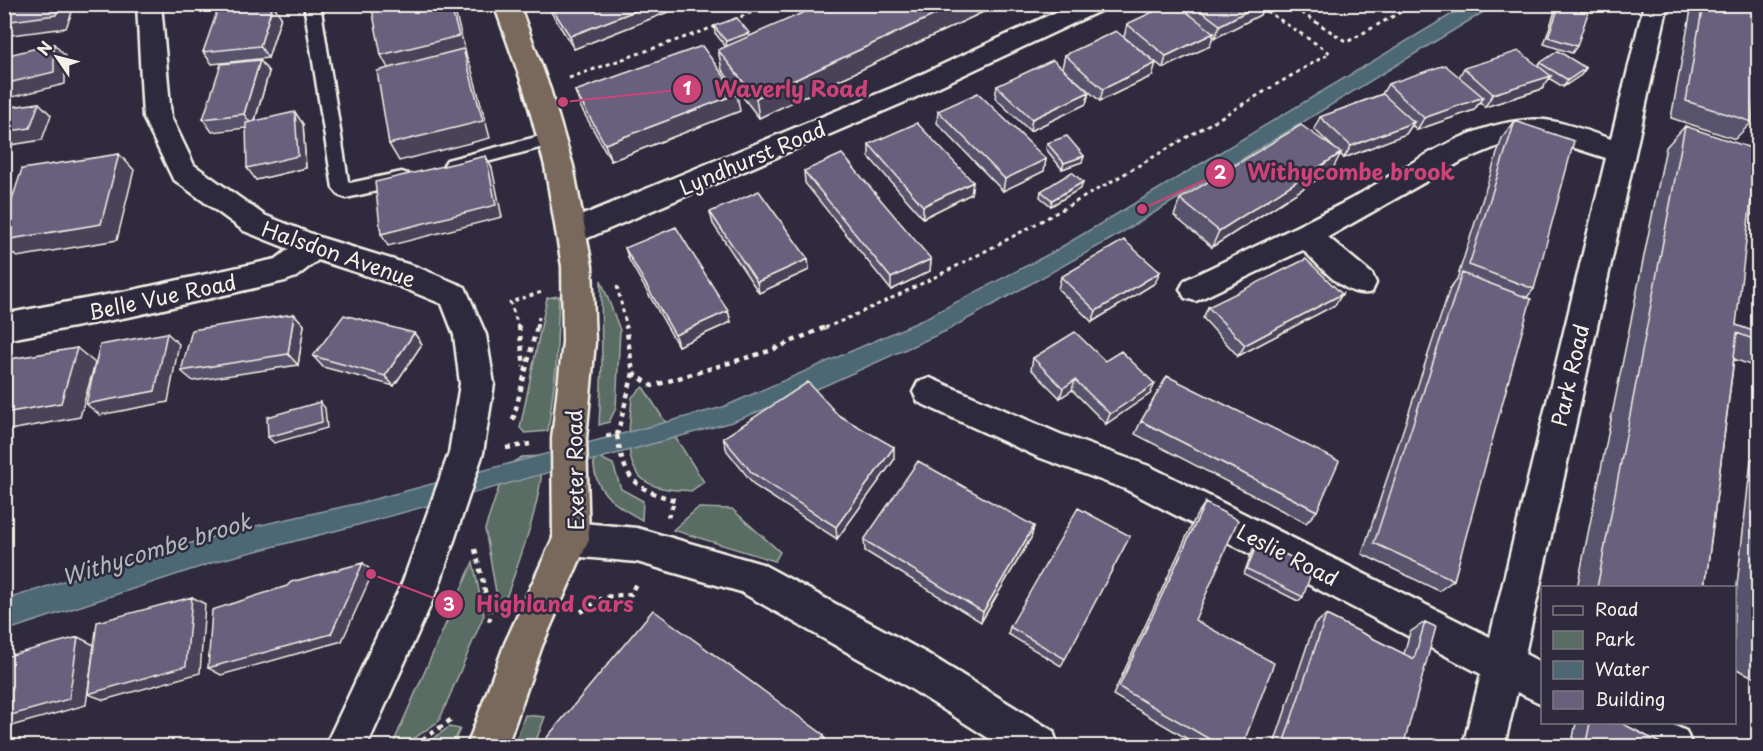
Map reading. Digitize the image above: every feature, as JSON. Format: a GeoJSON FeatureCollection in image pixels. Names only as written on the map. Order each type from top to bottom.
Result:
{"type":"FeatureCollection","features":[{"type":"Feature","properties":{"kind":"highway","name":"Exeter Road"},"geometry":{"type":"LineString","coordinates":[[506,4],[537,89],[552,139],[577,266],[579,342],[569,439],[571,539]]}},
{"type":"Feature","properties":{"kind":"highway"},"geometry":{"type":"LineString","coordinates":[[486,747],[524,643],[571,539]]}},
{"type":"Feature","properties":{"kind":"street","name":"Halsdon Avenue"},"geometry":{"type":"LineString","coordinates":[[149,4],[157,117],[183,172],[254,224],[313,247],[406,276],[454,296],[470,335],[477,384],[465,453],[456,483],[420,586],[346,747]]}},
{"type":"Feature","properties":{"kind":"street","name":"Lyndhurst Road"},"geometry":{"type":"LineString","coordinates":[[572,232],[903,93],[1095,4]]}},
{"type":"Feature","properties":{"kind":"street","name":"Park Road"},"geometry":{"type":"LineString","coordinates":[[1484,747],[1656,4]]}},
{"type":"Feature","properties":{"kind":"street"},"geometry":{"type":"LineString","coordinates":[[1196,289],[1305,235],[1433,164],[1476,143],[1509,131],[1531,129],[1554,133],[1620,152]]}},
{"type":"Feature","properties":{"kind":"street"},"geometry":{"type":"LineString","coordinates":[[1305,235],[1361,283]]}},
{"type":"Feature","properties":{"kind":"street","name":"Belle Vue Road"},"geometry":{"type":"LineString","coordinates":[[4,327],[133,303],[285,269],[313,247]]}},
{"type":"Feature","properties":{"kind":"street","name":"Leslie Road"},"geometry":{"type":"LineString","coordinates":[[930,392],[1050,446],[1137,477],[1541,684]]}},
{"type":"Feature","properties":{"kind":"street","name":"Exeter Road"},"geometry":{"type":"LineString","coordinates":[[571,539],[637,545],[749,577],[914,668],[1038,747]]}},
{"type":"Feature","properties":{"kind":"street"},"geometry":{"type":"LineString","coordinates":[[1624,724],[1671,747]]}},
{"type":"Feature","properties":{"kind":"lane"},"geometry":{"type":"LineString","coordinates":[[312,4],[339,183],[346,191],[364,189],[552,139]]}},
{"type":"Feature","properties":{"kind":"path"},"geometry":{"type":"LineString","coordinates":[[731,20],[772,4]]}},
{"type":"Feature","properties":{"kind":"path"},"geometry":{"type":"LineString","coordinates":[[633,373],[652,386],[769,351],[907,292],[1047,218],[1330,53],[1256,4]]}},
{"type":"Feature","properties":{"kind":"path"},"geometry":{"type":"LineString","coordinates":[[1288,4],[1347,42],[1415,4]]}},
{"type":"Feature","properties":{"kind":"path"},"geometry":{"type":"LineString","coordinates":[[537,89],[721,24]]}},
{"type":"Feature","properties":{"kind":"path"},"geometry":{"type":"LineString","coordinates":[[525,370],[518,322],[510,302],[543,292],[541,303]]}},
{"type":"Feature","properties":{"kind":"path"},"geometry":{"type":"LineString","coordinates":[[512,425],[525,370],[534,347],[540,314]]}},
{"type":"Feature","properties":{"kind":"path"},"geometry":{"type":"LineString","coordinates":[[507,447],[509,436]]}},
{"type":"Feature","properties":{"kind":"path"},"geometry":{"type":"LineString","coordinates":[[473,540],[491,616],[487,627]]}},
{"type":"Feature","properties":{"kind":"green space"},"geometry":{"type":"Polygon","coordinates":[[[601,280],[620,330],[616,408],[609,422],[599,425],[602,365],[601,280]]]}},
{"type":"Feature","properties":{"kind":"green space"},"geometry":{"type":"Polygon","coordinates":[[[559,296],[556,369],[548,431],[525,433],[520,428],[547,298],[559,296]]]}},
{"type":"Feature","properties":{"kind":"green space"},"geometry":{"type":"Polygon","coordinates":[[[643,387],[704,482],[691,491],[658,487],[645,481],[637,473],[629,450],[629,436],[632,397],[643,387]]]}},
{"type":"Feature","properties":{"kind":"green space"},"geometry":{"type":"Polygon","coordinates":[[[594,455],[613,464],[621,489],[643,501],[642,520],[614,502],[600,487],[596,478],[594,455]]]}},
{"type":"Feature","properties":{"kind":"green space"},"geometry":{"type":"Polygon","coordinates":[[[543,456],[542,475],[533,516],[500,615],[485,529],[506,466],[522,457],[543,456]]]}},
{"type":"Feature","properties":{"kind":"green space"},"geometry":{"type":"Polygon","coordinates":[[[698,508],[732,509],[780,552],[775,561],[673,530],[698,508]]]}},
{"type":"Feature","properties":{"kind":"green space"},"geometry":{"type":"Polygon","coordinates":[[[473,562],[484,615],[439,721],[403,746],[392,746],[473,562]]]}},
{"type":"Feature","properties":{"kind":"green space"},"geometry":{"type":"Polygon","coordinates":[[[525,715],[545,717],[534,746],[514,746],[525,715]]]}},
{"type":"Feature","properties":{"kind":"green space"},"geometry":{"type":"Polygon","coordinates":[[[449,727],[460,729],[452,746],[423,746],[449,727]]]}},
{"type":"Feature","properties":{"kind":"water"},"geometry":{"type":"Polygon","coordinates":[[[1467,5],[1495,5],[1111,239],[946,331],[824,386],[732,422],[354,526],[221,560],[5,631],[4,600],[130,560],[238,530],[360,503],[723,407],[918,322],[1053,252],[1467,5]]]}},
{"type":"Feature","properties":{"kind":"building"},"geometry":{"type":"Polygon","coordinates":[[[4,4],[60,4],[56,15],[4,22],[4,4]]]}},
{"type":"Feature","properties":{"kind":"building"},"geometry":{"type":"Polygon","coordinates":[[[273,4],[260,46],[203,52],[218,9],[273,4]]]}},
{"type":"Feature","properties":{"kind":"building"},"geometry":{"type":"Polygon","coordinates":[[[371,4],[450,4],[459,36],[381,55],[371,4]]]}},
{"type":"Feature","properties":{"kind":"building"},"geometry":{"type":"Polygon","coordinates":[[[549,4],[653,4],[570,36],[549,4]]]}},
{"type":"Feature","properties":{"kind":"building"},"geometry":{"type":"Polygon","coordinates":[[[823,4],[958,4],[756,98],[718,50],[823,4]]]}},
{"type":"Feature","properties":{"kind":"building"},"geometry":{"type":"Polygon","coordinates":[[[1170,4],[1176,4],[1214,33],[1166,56],[1127,24],[1170,4]]]}},
{"type":"Feature","properties":{"kind":"building"},"geometry":{"type":"Polygon","coordinates":[[[1192,4],[1261,4],[1220,25],[1192,4]]]}},
{"type":"Feature","properties":{"kind":"building"},"geometry":{"type":"Polygon","coordinates":[[[1560,4],[1588,13],[1577,46],[1548,37],[1560,4]]]}},
{"type":"Feature","properties":{"kind":"building"},"geometry":{"type":"Polygon","coordinates":[[[1703,4],[1758,4],[1758,68],[1752,122],[1686,101],[1703,4]]]}},
{"type":"Feature","properties":{"kind":"building"},"geometry":{"type":"Polygon","coordinates":[[[737,18],[749,33],[726,41],[714,26],[737,18]]]}},
{"type":"Feature","properties":{"kind":"building"},"geometry":{"type":"Polygon","coordinates":[[[1116,31],[1156,63],[1103,89],[1065,55],[1116,31]]]}},
{"type":"Feature","properties":{"kind":"building"},"geometry":{"type":"Polygon","coordinates":[[[54,44],[54,72],[4,84],[4,56],[54,44]]]}},
{"type":"Feature","properties":{"kind":"building"},"geometry":{"type":"Polygon","coordinates":[[[702,46],[737,94],[605,144],[575,91],[702,46]]]}},
{"type":"Feature","properties":{"kind":"building"},"geometry":{"type":"Polygon","coordinates":[[[463,49],[483,121],[389,144],[377,71],[463,49]]]}},
{"type":"Feature","properties":{"kind":"building"},"geometry":{"type":"Polygon","coordinates":[[[1519,51],[1551,76],[1493,94],[1464,68],[1519,51]]]}},
{"type":"Feature","properties":{"kind":"building"},"geometry":{"type":"Polygon","coordinates":[[[1558,51],[1586,68],[1568,80],[1540,63],[1558,51]]]}},
{"type":"Feature","properties":{"kind":"building"},"geometry":{"type":"Polygon","coordinates":[[[260,60],[244,114],[203,119],[221,64],[260,60]]]}},
{"type":"Feature","properties":{"kind":"building"},"geometry":{"type":"Polygon","coordinates":[[[1053,60],[1089,92],[1032,119],[997,86],[1053,60]]]}},
{"type":"Feature","properties":{"kind":"building"},"geometry":{"type":"Polygon","coordinates":[[[1445,65],[1483,97],[1424,118],[1388,84],[1445,65]]]}},
{"type":"Feature","properties":{"kind":"building"},"geometry":{"type":"Polygon","coordinates":[[[978,93],[1046,159],[1005,179],[938,111],[978,93]]]}},
{"type":"Feature","properties":{"kind":"building"},"geometry":{"type":"Polygon","coordinates":[[[1383,94],[1414,122],[1351,146],[1320,117],[1383,94]]]}},
{"type":"Feature","properties":{"kind":"building"},"geometry":{"type":"Polygon","coordinates":[[[39,103],[30,128],[4,132],[4,108],[39,103]]]}},
{"type":"Feature","properties":{"kind":"building"},"geometry":{"type":"Polygon","coordinates":[[[295,112],[298,156],[247,168],[246,123],[295,112]]]}},
{"type":"Feature","properties":{"kind":"building"},"geometry":{"type":"Polygon","coordinates":[[[1515,121],[1574,141],[1534,289],[1469,265],[1515,121]]]}},
{"type":"Feature","properties":{"kind":"building"},"geometry":{"type":"Polygon","coordinates":[[[917,123],[973,182],[923,206],[869,144],[917,123]]]}},
{"type":"Feature","properties":{"kind":"building"},"geometry":{"type":"Polygon","coordinates":[[[1301,125],[1341,153],[1219,231],[1180,199],[1301,125]]]}},
{"type":"Feature","properties":{"kind":"building"},"geometry":{"type":"Polygon","coordinates":[[[1685,126],[1757,150],[1736,325],[1758,333],[1758,341],[1737,333],[1705,586],[1597,586],[1685,126]]]}},
{"type":"Feature","properties":{"kind":"building"},"geometry":{"type":"Polygon","coordinates":[[[1067,136],[1084,156],[1064,163],[1047,143],[1067,136]]]}},
{"type":"Feature","properties":{"kind":"building"},"geometry":{"type":"Polygon","coordinates":[[[119,154],[101,224],[4,240],[4,224],[22,169],[119,154]]]}},
{"type":"Feature","properties":{"kind":"building"},"geometry":{"type":"Polygon","coordinates":[[[842,154],[931,259],[891,278],[804,171],[842,154]]]}},
{"type":"Feature","properties":{"kind":"building"},"geometry":{"type":"Polygon","coordinates":[[[486,156],[496,205],[381,234],[375,182],[486,156]]]}},
{"type":"Feature","properties":{"kind":"building"},"geometry":{"type":"Polygon","coordinates":[[[1072,172],[1083,182],[1052,200],[1041,191],[1072,172]]]}},
{"type":"Feature","properties":{"kind":"building"},"geometry":{"type":"Polygon","coordinates":[[[759,191],[808,259],[757,282],[710,212],[759,191]]]}},
{"type":"Feature","properties":{"kind":"building"},"geometry":{"type":"Polygon","coordinates":[[[676,227],[728,311],[675,335],[625,248],[676,227]]]}},
{"type":"Feature","properties":{"kind":"building"},"geometry":{"type":"Polygon","coordinates":[[[1124,240],[1160,272],[1096,311],[1061,277],[1124,240]]]}},
{"type":"Feature","properties":{"kind":"building"},"geometry":{"type":"Polygon","coordinates":[[[1306,259],[1342,294],[1245,345],[1208,307],[1306,259]]]}},
{"type":"Feature","properties":{"kind":"building"},"geometry":{"type":"Polygon","coordinates":[[[1462,273],[1531,299],[1454,580],[1374,543],[1462,273]]]}},
{"type":"Feature","properties":{"kind":"building"},"geometry":{"type":"Polygon","coordinates":[[[294,314],[288,354],[181,371],[192,330],[294,314]]]}},
{"type":"Feature","properties":{"kind":"building"},"geometry":{"type":"Polygon","coordinates":[[[344,315],[414,333],[385,376],[313,356],[344,315]]]}},
{"type":"Feature","properties":{"kind":"building"},"geometry":{"type":"Polygon","coordinates":[[[1075,332],[1105,361],[1121,351],[1155,384],[1110,414],[1075,380],[1063,388],[1033,358],[1075,332]]]}},
{"type":"Feature","properties":{"kind":"building"},"geometry":{"type":"Polygon","coordinates":[[[167,333],[155,391],[86,404],[100,345],[167,333]]]}},
{"type":"Feature","properties":{"kind":"building"},"geometry":{"type":"Polygon","coordinates":[[[77,348],[61,403],[4,413],[4,360],[77,348]]]}},
{"type":"Feature","properties":{"kind":"building"},"geometry":{"type":"Polygon","coordinates":[[[1167,376],[1339,461],[1317,511],[1141,421],[1167,376]]]}},
{"type":"Feature","properties":{"kind":"building"},"geometry":{"type":"Polygon","coordinates":[[[808,382],[838,415],[894,447],[836,527],[752,473],[723,438],[808,382]]]}},
{"type":"Feature","properties":{"kind":"building"},"geometry":{"type":"Polygon","coordinates":[[[320,402],[322,422],[268,437],[267,417],[320,402]]]}},
{"type":"Feature","properties":{"kind":"building"},"geometry":{"type":"Polygon","coordinates":[[[918,461],[1034,526],[983,612],[864,540],[918,461]]]}},
{"type":"Feature","properties":{"kind":"building"},"geometry":{"type":"Polygon","coordinates":[[[1205,503],[1238,520],[1195,620],[1274,663],[1242,747],[1223,747],[1119,687],[1205,503]]]}},
{"type":"Feature","properties":{"kind":"building"},"geometry":{"type":"Polygon","coordinates":[[[1078,508],[1130,536],[1065,659],[1010,627],[1078,508]]]}},
{"type":"Feature","properties":{"kind":"building"},"geometry":{"type":"Polygon","coordinates":[[[1258,541],[1313,568],[1303,597],[1247,569],[1258,541]]]}},
{"type":"Feature","properties":{"kind":"building"},"geometry":{"type":"Polygon","coordinates":[[[363,563],[331,634],[208,668],[212,610],[287,586],[291,582],[363,563]]]}},
{"type":"Feature","properties":{"kind":"building"},"geometry":{"type":"Polygon","coordinates":[[[1758,595],[1758,658],[1753,656],[1758,595]]]}},
{"type":"Feature","properties":{"kind":"building"},"geometry":{"type":"Polygon","coordinates":[[[192,597],[186,666],[88,694],[97,622],[192,597]]]}},
{"type":"Feature","properties":{"kind":"building"},"geometry":{"type":"Polygon","coordinates":[[[653,610],[824,735],[816,747],[539,747],[653,610]]]}},
{"type":"Feature","properties":{"kind":"building"},"geometry":{"type":"Polygon","coordinates":[[[1326,615],[1414,659],[1425,622],[1436,627],[1403,747],[1282,747],[1326,615]]]}},
{"type":"Feature","properties":{"kind":"building"},"geometry":{"type":"Polygon","coordinates":[[[78,637],[69,699],[4,717],[4,657],[78,637]]]}},
{"type":"Feature","properties":{"kind":"building"},"geometry":{"type":"Polygon","coordinates":[[[1590,724],[1623,724],[1668,747],[1585,747],[1590,724]]]}},
{"type":"Feature","properties":{"kind":"building"},"geometry":{"type":"Polygon","coordinates":[[[885,741],[893,747],[882,747],[885,741]]]}},
{"type":"Feature","properties":{"kind":"place","name":"Waverly Road"},"geometry":{"type":"Point","coordinates":[563,102]}},
{"type":"Feature","properties":{"kind":"place","name":"Withycombe brook"},"geometry":{"type":"Point","coordinates":[1142,209]}},
{"type":"Feature","properties":{"kind":"place","name":"Highland Cars"},"geometry":{"type":"Point","coordinates":[371,574]}}]}
